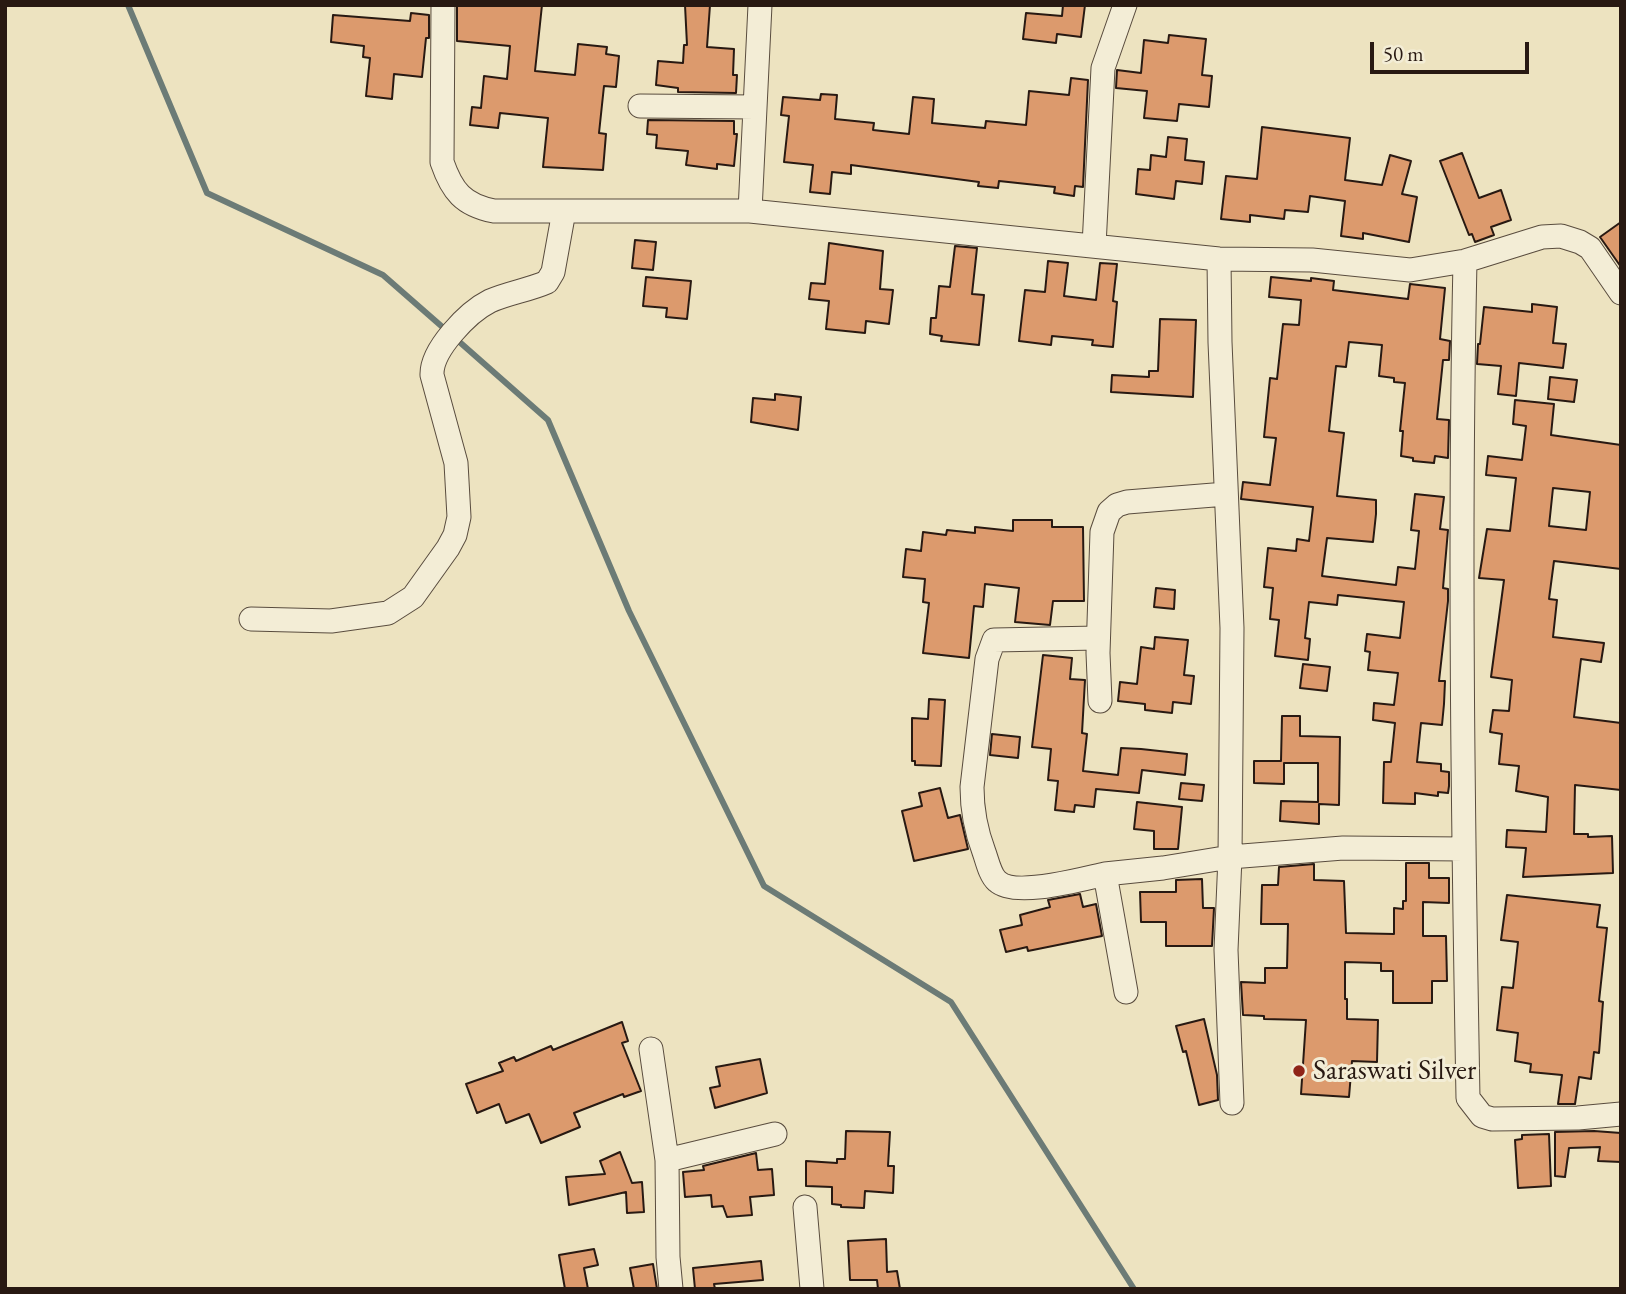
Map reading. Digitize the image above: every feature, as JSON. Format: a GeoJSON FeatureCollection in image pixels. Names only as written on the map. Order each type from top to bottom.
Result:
{"type":"FeatureCollection","features":[{"type":"Feature","properties":{"kind":"street"},"geometry":{"type":"LineString","coordinates":[[443,5],[442,162],[450,184],[459,194],[480,208],[494,211],[750,211],[1219,259],[1312,260],[1410,270],[1465,261],[1542,237],[1561,236],[1590,248],[1621,293]]}},
{"type":"Feature","properties":{"kind":"street"},"geometry":{"type":"LineString","coordinates":[[750,211],[760,5]]}},
{"type":"Feature","properties":{"kind":"street"},"geometry":{"type":"LineString","coordinates":[[1094,246],[1102,68],[1125,5]]}},
{"type":"Feature","properties":{"kind":"street"},"geometry":{"type":"LineString","coordinates":[[640,106],[755,107]]}},
{"type":"Feature","properties":{"kind":"street"},"geometry":{"type":"LineString","coordinates":[[251,619],[331,621],[388,613],[413,597],[448,548],[455,535],[459,517],[456,463],[432,376],[436,354],[469,316],[489,302],[547,282],[553,272],[564,211]]}},
{"type":"Feature","properties":{"kind":"street"},"geometry":{"type":"LineString","coordinates":[[1219,259],[1233,709],[1226,960],[1232,1103]]}},
{"type":"Feature","properties":{"kind":"street"},"geometry":{"type":"LineString","coordinates":[[1465,261],[1461,448],[1468,1098],[1482,1116],[1492,1119],[1578,1118],[1621,1114]]}},
{"type":"Feature","properties":{"kind":"street"},"geometry":{"type":"LineString","coordinates":[[1100,701],[1098,638],[1104,520],[1117,505],[1127,502],[1226,494]]}},
{"type":"Feature","properties":{"kind":"street"},"geometry":{"type":"LineString","coordinates":[[1098,638],[999,638],[991,644],[987,659],[972,806],[978,838],[996,881],[1004,885],[1031,888],[1105,874],[1230,857],[1343,848],[1464,849]]}},
{"type":"Feature","properties":{"kind":"street"},"geometry":{"type":"LineString","coordinates":[[1105,874],[1126,992]]}},
{"type":"Feature","properties":{"kind":"street"},"geometry":{"type":"LineString","coordinates":[[651,1049],[667,1160],[671,1289]]}},
{"type":"Feature","properties":{"kind":"street"},"geometry":{"type":"LineString","coordinates":[[667,1160],[775,1134]]}},
{"type":"Feature","properties":{"kind":"street"},"geometry":{"type":"LineString","coordinates":[[805,1208],[812,1289]]}},
{"type":"Feature","properties":{"kind":"building"},"geometry":{"type":"Polygon","coordinates":[[[457,5],[542,5],[535,71],[575,75],[578,44],[607,47],[606,54],[619,56],[616,87],[604,86],[599,133],[606,134],[603,170],[543,167],[548,118],[500,113],[498,128],[470,125],[472,107],[481,108],[484,76],[507,79],[510,46],[457,41],[457,5]]]}},
{"type":"Feature","properties":{"kind":"building"},"geometry":{"type":"Polygon","coordinates":[[[685,5],[710,5],[707,47],[734,49],[733,75],[737,75],[736,93],[678,92],[678,88],[656,85],[658,61],[683,63],[684,45],[687,45],[685,5]]]}},
{"type":"Feature","properties":{"kind":"building"},"geometry":{"type":"Polygon","coordinates":[[[1063,5],[1085,5],[1081,37],[1057,34],[1056,43],[1023,39],[1026,13],[1062,16],[1063,5]]]}},
{"type":"Feature","properties":{"kind":"building"},"geometry":{"type":"Polygon","coordinates":[[[411,13],[429,15],[429,38],[426,38],[422,77],[394,74],[392,99],[366,96],[370,58],[363,57],[364,46],[331,42],[333,15],[410,21],[411,13]]]}},
{"type":"Feature","properties":{"kind":"building"},"geometry":{"type":"Polygon","coordinates":[[[1169,35],[1206,39],[1202,75],[1212,76],[1209,107],[1179,104],[1177,121],[1144,118],[1147,91],[1116,88],[1117,70],[1141,73],[1144,40],[1168,43],[1169,35]]]}},
{"type":"Feature","properties":{"kind":"building"},"geometry":{"type":"Polygon","coordinates":[[[1071,78],[1088,80],[1083,187],[1075,186],[1074,196],[1054,193],[1055,187],[999,181],[998,188],[978,186],[979,182],[851,165],[851,174],[832,172],[830,194],[810,192],[813,165],[784,162],[789,116],[781,115],[783,97],[820,100],[821,94],[837,95],[835,119],[874,123],[873,130],[909,134],[913,97],[934,99],[932,123],[985,128],[986,121],[1026,125],[1029,91],[1069,95],[1071,78]]]}},
{"type":"Feature","properties":{"kind":"building"},"geometry":{"type":"Polygon","coordinates":[[[648,120],[734,121],[734,134],[737,134],[734,166],[717,164],[717,169],[686,165],[688,151],[656,148],[657,135],[647,134],[648,120]]]}},
{"type":"Feature","properties":{"kind":"building"},"geometry":{"type":"Polygon","coordinates":[[[1262,127],[1350,138],[1345,180],[1382,185],[1390,155],[1411,161],[1402,194],[1417,197],[1409,242],[1363,233],[1363,239],[1341,236],[1345,201],[1310,196],[1308,212],[1285,210],[1284,219],[1250,215],[1250,222],[1221,219],[1226,176],[1257,179],[1262,127]]]}},
{"type":"Feature","properties":{"kind":"building"},"geometry":{"type":"Polygon","coordinates":[[[1168,137],[1187,139],[1185,160],[1204,162],[1202,184],[1176,181],[1174,199],[1136,194],[1138,169],[1150,170],[1151,155],[1166,157],[1168,137]]]}},
{"type":"Feature","properties":{"kind":"building"},"geometry":{"type":"Polygon","coordinates":[[[1462,153],[1479,198],[1501,190],[1511,220],[1491,227],[1494,235],[1475,242],[1472,234],[1469,235],[1440,161],[1462,153]]]}},
{"type":"Feature","properties":{"kind":"building"},"geometry":{"type":"Polygon","coordinates":[[[1621,222],[1621,267],[1600,237],[1621,222]]]}},
{"type":"Feature","properties":{"kind":"building"},"geometry":{"type":"Polygon","coordinates":[[[635,240],[656,242],[653,270],[632,268],[635,240]]]}},
{"type":"Feature","properties":{"kind":"building"},"geometry":{"type":"Polygon","coordinates":[[[829,243],[883,251],[880,289],[893,290],[889,324],[866,321],[865,333],[826,329],[829,301],[809,299],[811,283],[825,284],[829,243]]]}},
{"type":"Feature","properties":{"kind":"building"},"geometry":{"type":"Polygon","coordinates":[[[955,246],[977,248],[972,294],[984,295],[979,345],[941,341],[942,336],[930,334],[931,318],[936,318],[939,286],[950,287],[955,246]]]}},
{"type":"Feature","properties":{"kind":"building"},"geometry":{"type":"Polygon","coordinates":[[[1048,261],[1068,263],[1064,296],[1096,300],[1100,263],[1117,264],[1113,301],[1117,302],[1113,347],[1092,345],[1093,340],[1052,336],[1051,345],[1019,341],[1025,290],[1045,292],[1048,261]]]}},
{"type":"Feature","properties":{"kind":"building"},"geometry":{"type":"Polygon","coordinates":[[[646,277],[691,281],[687,319],[666,317],[667,308],[643,306],[646,277]]]}},
{"type":"Feature","properties":{"kind":"building"},"geometry":{"type":"Polygon","coordinates":[[[1271,277],[1334,281],[1333,290],[1408,299],[1410,284],[1445,288],[1440,339],[1450,341],[1449,360],[1443,360],[1437,419],[1449,420],[1448,458],[1435,456],[1434,463],[1413,461],[1413,458],[1401,456],[1403,431],[1400,431],[1405,383],[1379,376],[1382,345],[1349,342],[1346,367],[1336,366],[1329,431],[1344,433],[1337,496],[1376,500],[1376,514],[1373,542],[1327,538],[1322,576],[1396,585],[1398,567],[1415,569],[1419,531],[1411,530],[1415,494],[1444,497],[1440,529],[1448,530],[1443,588],[1448,589],[1448,601],[1439,681],[1445,681],[1442,725],[1421,723],[1417,762],[1441,764],[1441,771],[1449,772],[1449,786],[1448,793],[1438,792],[1438,796],[1415,793],[1415,804],[1383,803],[1384,762],[1391,762],[1395,723],[1373,720],[1374,703],[1394,705],[1398,673],[1368,670],[1370,652],[1365,651],[1367,634],[1400,638],[1404,602],[1338,595],[1337,605],[1309,602],[1305,638],[1310,639],[1308,660],[1275,656],[1279,620],[1270,619],[1273,588],[1264,587],[1268,548],[1296,551],[1297,539],[1309,541],[1313,507],[1241,499],[1243,482],[1270,485],[1276,438],[1264,437],[1270,378],[1277,379],[1283,324],[1299,325],[1301,300],[1269,297],[1271,277]]]}},
{"type":"Feature","properties":{"kind":"building"},"geometry":{"type":"Polygon","coordinates":[[[1532,304],[1557,307],[1553,343],[1566,344],[1563,368],[1519,363],[1516,396],[1498,394],[1501,366],[1477,364],[1484,307],[1532,312],[1532,304]]]}},
{"type":"Feature","properties":{"kind":"building"},"geometry":{"type":"Polygon","coordinates":[[[1160,319],[1196,320],[1193,397],[1111,392],[1112,375],[1149,377],[1149,371],[1158,371],[1160,319]]]}},
{"type":"Feature","properties":{"kind":"building"},"geometry":{"type":"Polygon","coordinates":[[[1550,377],[1577,380],[1574,402],[1548,399],[1550,377]]]}},
{"type":"Feature","properties":{"kind":"building"},"geometry":{"type":"Polygon","coordinates":[[[775,394],[801,397],[798,430],[751,422],[753,398],[775,400],[775,394]]]}},
{"type":"Feature","properties":{"kind":"building"},"geometry":{"type":"Polygon","coordinates":[[[1515,400],[1554,404],[1551,435],[1621,445],[1621,569],[1554,561],[1549,599],[1557,600],[1553,637],[1604,643],[1601,662],[1581,659],[1574,717],[1621,723],[1621,790],[1575,785],[1574,834],[1588,834],[1588,837],[1612,836],[1613,873],[1523,877],[1526,848],[1506,847],[1507,830],[1546,832],[1548,797],[1516,791],[1519,766],[1499,764],[1502,734],[1490,732],[1493,710],[1509,711],[1512,680],[1491,677],[1504,580],[1479,578],[1487,529],[1510,531],[1516,478],[1486,475],[1488,456],[1522,460],[1526,426],[1513,424],[1515,400]],[[1553,488],[1549,526],[1586,530],[1590,492],[1553,488]]]}},
{"type":"Feature","properties":{"kind":"building"},"geometry":{"type":"Polygon","coordinates":[[[1013,520],[1052,520],[1052,527],[1083,527],[1084,601],[1053,601],[1050,625],[1015,622],[1019,588],[985,584],[983,607],[974,606],[969,658],[923,653],[929,603],[923,602],[925,579],[903,577],[906,549],[921,551],[923,532],[946,535],[947,530],[975,533],[975,527],[1013,531],[1013,520]]]}},
{"type":"Feature","properties":{"kind":"building"},"geometry":{"type":"Polygon","coordinates":[[[1156,588],[1175,590],[1174,609],[1154,607],[1156,588]]]}},
{"type":"Feature","properties":{"kind":"building"},"geometry":{"type":"Polygon","coordinates":[[[1155,637],[1188,640],[1184,675],[1194,676],[1191,704],[1173,702],[1172,713],[1145,710],[1145,704],[1118,701],[1120,682],[1137,684],[1141,647],[1154,649],[1155,637]]]}},
{"type":"Feature","properties":{"kind":"building"},"geometry":{"type":"Polygon","coordinates":[[[1043,655],[1072,658],[1070,679],[1085,680],[1082,733],[1087,734],[1083,771],[1118,775],[1121,748],[1187,754],[1185,775],[1142,770],[1139,793],[1096,789],[1094,807],[1075,805],[1074,812],[1055,810],[1058,781],[1048,780],[1051,749],[1032,747],[1043,655]]]}},
{"type":"Feature","properties":{"kind":"building"},"geometry":{"type":"Polygon","coordinates":[[[1303,664],[1330,667],[1327,691],[1300,688],[1303,664]]]}},
{"type":"Feature","properties":{"kind":"building"},"geometry":{"type":"Polygon","coordinates":[[[929,699],[945,700],[941,766],[915,765],[915,761],[912,761],[912,718],[928,719],[929,699]]]}},
{"type":"Feature","properties":{"kind":"building"},"geometry":{"type":"Polygon","coordinates":[[[1282,716],[1300,716],[1300,736],[1340,737],[1339,805],[1319,804],[1319,824],[1280,821],[1281,801],[1318,802],[1318,763],[1284,763],[1284,784],[1254,783],[1254,761],[1281,761],[1282,716]]]}},
{"type":"Feature","properties":{"kind":"building"},"geometry":{"type":"Polygon","coordinates":[[[992,734],[1020,737],[1018,758],[990,755],[992,734]]]}},
{"type":"Feature","properties":{"kind":"building"},"geometry":{"type":"Polygon","coordinates":[[[1181,783],[1204,785],[1202,801],[1179,799],[1181,783]]]}},
{"type":"Feature","properties":{"kind":"building"},"geometry":{"type":"Polygon","coordinates":[[[940,788],[948,818],[960,815],[968,849],[914,861],[902,811],[922,806],[919,793],[940,788]]]}},
{"type":"Feature","properties":{"kind":"building"},"geometry":{"type":"Polygon","coordinates":[[[1137,802],[1182,807],[1178,849],[1154,849],[1154,831],[1134,829],[1137,802]]]}},
{"type":"Feature","properties":{"kind":"building"},"geometry":{"type":"Polygon","coordinates":[[[1406,863],[1429,863],[1429,878],[1449,878],[1449,903],[1423,902],[1423,936],[1446,936],[1447,981],[1432,981],[1432,1003],[1393,1003],[1393,971],[1381,971],[1381,963],[1345,962],[1347,1019],[1378,1020],[1377,1062],[1352,1061],[1349,1097],[1301,1094],[1306,1020],[1264,1019],[1264,1016],[1243,1015],[1241,982],[1265,983],[1265,968],[1287,968],[1288,924],[1261,924],[1262,885],[1278,885],[1279,867],[1314,864],[1314,880],[1344,881],[1346,933],[1394,934],[1394,908],[1403,909],[1403,901],[1406,901],[1406,863]]]}},
{"type":"Feature","properties":{"kind":"building"},"geometry":{"type":"Polygon","coordinates":[[[1202,879],[1203,908],[1214,908],[1212,946],[1166,946],[1166,922],[1141,922],[1140,892],[1176,892],[1176,880],[1202,879]]]}},
{"type":"Feature","properties":{"kind":"building"},"geometry":{"type":"Polygon","coordinates":[[[1080,894],[1083,907],[1096,904],[1102,936],[1028,951],[1027,947],[1006,952],[1000,930],[1022,925],[1020,915],[1050,907],[1048,900],[1080,894]]]}},
{"type":"Feature","properties":{"kind":"building"},"geometry":{"type":"Polygon","coordinates":[[[1507,895],[1600,905],[1597,927],[1607,928],[1599,1001],[1603,1002],[1599,1053],[1594,1052],[1591,1079],[1579,1077],[1575,1104],[1558,1104],[1562,1075],[1530,1072],[1531,1064],[1515,1061],[1518,1033],[1497,1030],[1502,987],[1513,988],[1518,942],[1501,940],[1507,895]]]}},
{"type":"Feature","properties":{"kind":"building"},"geometry":{"type":"Polygon","coordinates":[[[1204,1019],[1217,1075],[1218,1100],[1199,1105],[1186,1051],[1183,1052],[1176,1026],[1204,1019]]]}},
{"type":"Feature","properties":{"kind":"building"},"geometry":{"type":"Polygon","coordinates":[[[622,1022],[628,1041],[622,1043],[641,1091],[624,1097],[623,1094],[574,1113],[580,1127],[541,1143],[529,1114],[506,1123],[499,1104],[477,1113],[466,1084],[503,1071],[499,1063],[514,1057],[516,1061],[551,1046],[553,1050],[622,1022]]]}},
{"type":"Feature","properties":{"kind":"building"},"geometry":{"type":"Polygon","coordinates":[[[760,1059],[767,1093],[715,1108],[710,1088],[720,1086],[716,1067],[760,1059]]]}},
{"type":"Feature","properties":{"kind":"building"},"geometry":{"type":"Polygon","coordinates":[[[846,1131],[890,1132],[888,1166],[894,1166],[893,1193],[865,1191],[864,1208],[832,1204],[832,1187],[806,1186],[806,1161],[837,1163],[837,1159],[845,1159],[846,1131]]]}},
{"type":"Feature","properties":{"kind":"building"},"geometry":{"type":"Polygon","coordinates":[[[1555,1132],[1621,1133],[1621,1162],[1598,1161],[1600,1147],[1569,1148],[1565,1177],[1555,1176],[1555,1132]]]}},
{"type":"Feature","properties":{"kind":"building"},"geometry":{"type":"Polygon","coordinates":[[[1549,1134],[1551,1186],[1518,1188],[1515,1140],[1522,1139],[1522,1135],[1549,1134]]]}},
{"type":"Feature","properties":{"kind":"building"},"geometry":{"type":"Polygon","coordinates":[[[620,1152],[632,1183],[642,1182],[644,1212],[627,1213],[626,1192],[569,1205],[566,1177],[605,1174],[600,1161],[620,1152]]]}},
{"type":"Feature","properties":{"kind":"building"},"geometry":{"type":"Polygon","coordinates":[[[756,1153],[758,1170],[772,1169],[774,1195],[750,1197],[752,1215],[727,1217],[723,1206],[712,1207],[711,1195],[685,1197],[683,1172],[704,1170],[703,1166],[756,1153]]]}},
{"type":"Feature","properties":{"kind":"building"},"geometry":{"type":"Polygon","coordinates":[[[886,1239],[887,1272],[897,1271],[900,1289],[878,1289],[877,1280],[850,1280],[848,1241],[886,1239]]]}},
{"type":"Feature","properties":{"kind":"building"},"geometry":{"type":"Polygon","coordinates":[[[594,1249],[598,1265],[584,1268],[588,1289],[565,1289],[559,1255],[594,1249]]]}},
{"type":"Feature","properties":{"kind":"building"},"geometry":{"type":"Polygon","coordinates":[[[761,1261],[763,1280],[714,1284],[715,1289],[695,1289],[693,1268],[761,1261]]]}},
{"type":"Feature","properties":{"kind":"building"},"geometry":{"type":"Polygon","coordinates":[[[653,1264],[657,1289],[634,1289],[630,1268],[653,1264]]]}},
{"type":"Feature","properties":{"kind":"waterway"},"geometry":{"type":"LineString","coordinates":[[128,5],[207,193],[383,275],[447,331]]}},
{"type":"Feature","properties":{"kind":"waterway"},"geometry":{"type":"LineString","coordinates":[[455,338],[548,420],[629,611],[764,886],[951,1002],[1134,1289]]}},
{"type":"Feature","properties":{"kind":"place","name":"Saraswati Silver"},"geometry":{"type":"Point","coordinates":[1299,1071]}}]}
